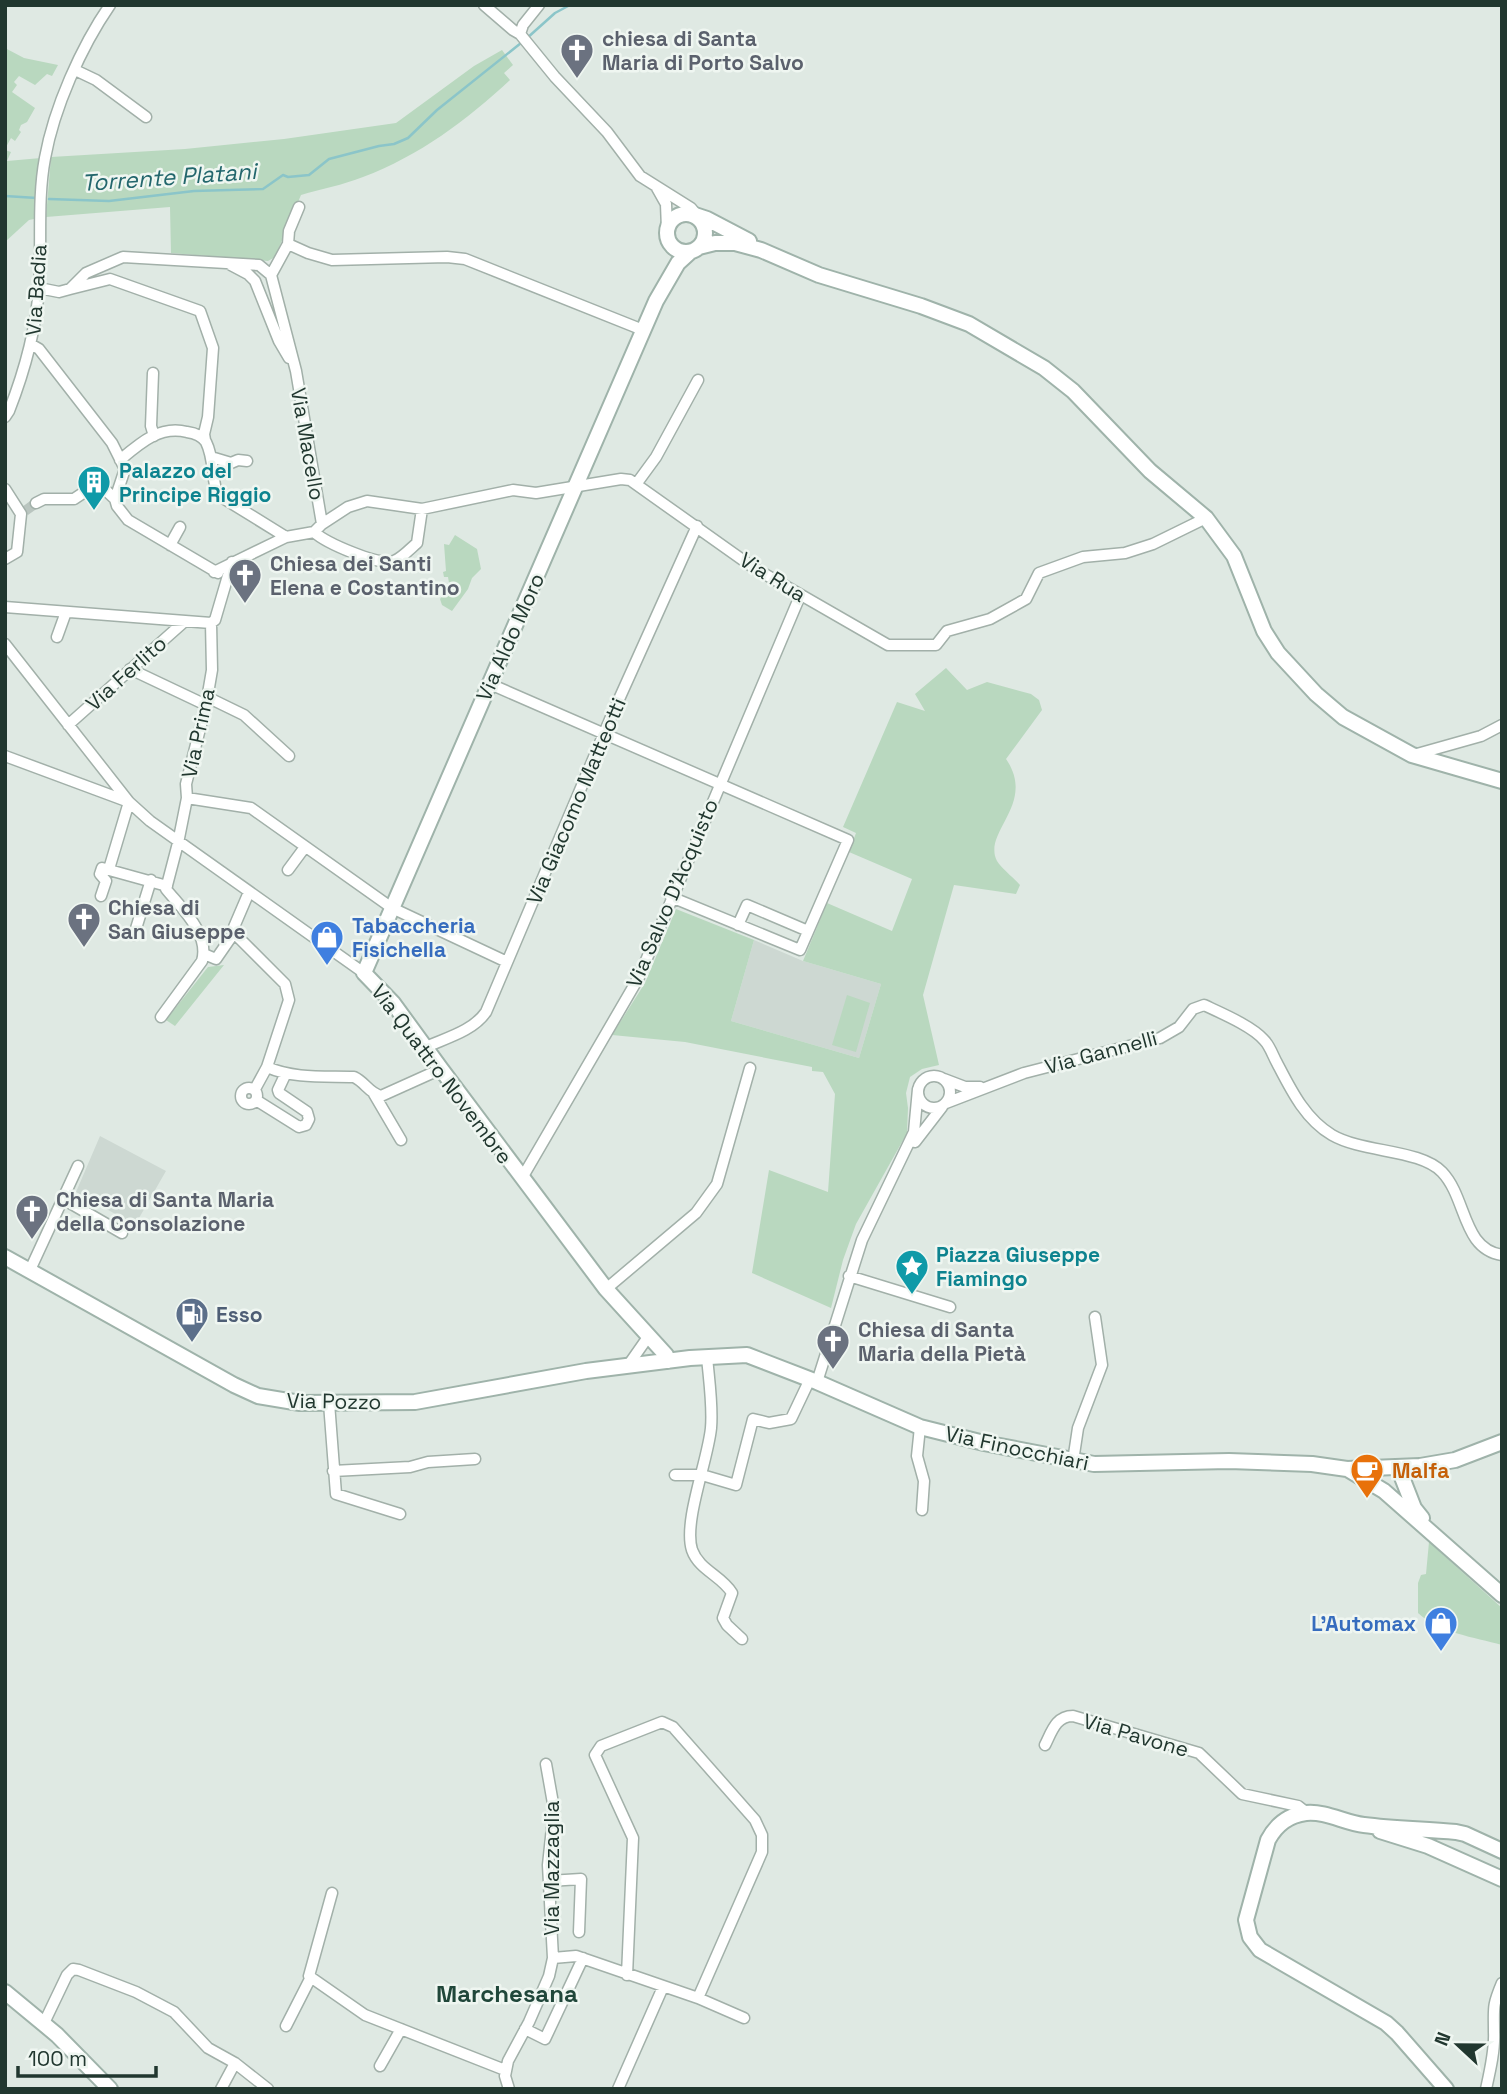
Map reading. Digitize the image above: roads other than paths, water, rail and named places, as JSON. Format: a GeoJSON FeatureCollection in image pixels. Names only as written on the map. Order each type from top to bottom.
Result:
{"type":"FeatureCollection","features":[{"type":"Feature","properties":{"kind":"street","name":"Via Badia"},"geometry":{"type":"LineString","coordinates":[[5,417],[27,365],[32,345],[39,288],[45,158],[51,132],[88,41],[110,5]]}},
{"type":"Feature","properties":{"kind":"street"},"geometry":{"type":"LineString","coordinates":[[484,5],[530,45],[555,77],[607,132],[640,177],[686,205],[697,217],[705,233],[695,249],[671,272],[656,301]]}},
{"type":"Feature","properties":{"kind":"street"},"geometry":{"type":"LineString","coordinates":[[520,34],[523,25],[539,5]]}},
{"type":"Feature","properties":{"kind":"street"},"geometry":{"type":"LineString","coordinates":[[75,70],[96,80],[146,117]]}},
{"type":"Feature","properties":{"kind":"street"},"geometry":{"type":"LineString","coordinates":[[657,187],[666,204],[668,235],[677,250],[726,242],[761,250],[819,275],[953,318],[1012,348],[1044,368],[1073,391],[1150,471],[1206,518],[1234,556],[1264,631],[1278,653],[1293,671],[1343,717],[1412,755],[1502,781]]}},
{"type":"Feature","properties":{"kind":"street"},"geometry":{"type":"LineString","coordinates":[[255,281],[281,256],[288,244],[289,231],[299,207]]}},
{"type":"Feature","properties":{"kind":"street"},"geometry":{"type":"LineString","coordinates":[[656,301],[665,270],[671,221],[677,216],[686,214],[697,217],[743,237],[761,250]]}},
{"type":"Feature","properties":{"kind":"street"},"geometry":{"type":"LineString","coordinates":[[288,244],[332,260],[447,257],[465,259],[643,330]]}},
{"type":"Feature","properties":{"kind":"street"},"geometry":{"type":"LineString","coordinates":[[70,289],[86,273],[123,257],[259,265],[268,271],[278,321]]}},
{"type":"Feature","properties":{"kind":"street"},"geometry":{"type":"LineString","coordinates":[[220,262],[238,267],[255,281],[278,321]]}},
{"type":"Feature","properties":{"kind":"street"},"geometry":{"type":"LineString","coordinates":[[39,288],[59,292],[110,279],[200,311],[213,348],[208,417],[204,434],[215,473],[214,487],[218,495],[286,537]]}},
{"type":"Feature","properties":{"kind":"street","name":"Via Aldo Moro"},"geometry":{"type":"LineString","coordinates":[[364,973],[656,301]]}},
{"type":"Feature","properties":{"kind":"street","name":"Via Macello"},"geometry":{"type":"LineString","coordinates":[[215,572],[286,537],[318,528],[312,456],[296,371],[279,341],[278,321]]}},
{"type":"Feature","properties":{"kind":"street"},"geometry":{"type":"LineString","coordinates":[[32,345],[39,349],[112,443],[125,469],[115,499]]}},
{"type":"Feature","properties":{"kind":"street"},"geometry":{"type":"LineString","coordinates":[[153,373],[151,426],[155,436]]}},
{"type":"Feature","properties":{"kind":"street"},"geometry":{"type":"LineString","coordinates":[[422,509],[417,543],[394,561],[379,561],[322,539],[318,528],[348,507],[367,501],[422,509],[513,490],[536,493],[621,479],[637,483],[656,457],[698,380]]}},
{"type":"Feature","properties":{"kind":"street"},"geometry":{"type":"LineString","coordinates":[[120,460],[141,442],[171,429],[192,433],[205,440]]}},
{"type":"Feature","properties":{"kind":"street"},"geometry":{"type":"LineString","coordinates":[[211,457],[231,463],[237,460],[247,461]]}},
{"type":"Feature","properties":{"kind":"street"},"geometry":{"type":"LineString","coordinates":[[36,503],[44,499],[74,499],[98,483],[115,499],[128,520],[227,579]]}},
{"type":"Feature","properties":{"kind":"street","name":"Via Rua"},"geometry":{"type":"LineString","coordinates":[[637,483],[754,568],[888,645],[936,645],[947,631],[990,619],[1026,599],[1039,573],[1083,557],[1125,552],[1153,544],[1206,518]]}},
{"type":"Feature","properties":{"kind":"street"},"geometry":{"type":"LineString","coordinates":[[5,489],[23,512],[17,552],[5,559]]}},
{"type":"Feature","properties":{"kind":"street","name":"Via Giacomo Matteotti"},"geometry":{"type":"LineString","coordinates":[[426,1047],[456,1035],[482,1018],[604,733],[697,526]]}},
{"type":"Feature","properties":{"kind":"street"},"geometry":{"type":"LineString","coordinates":[[170,545],[180,527]]}},
{"type":"Feature","properties":{"kind":"street"},"geometry":{"type":"LineString","coordinates":[[5,607],[211,623],[215,620],[232,562]]}},
{"type":"Feature","properties":{"kind":"street","name":"Via Salvo D'Acquisto"},"geometry":{"type":"LineString","coordinates":[[522,1178],[639,977],[800,596]]}},
{"type":"Feature","properties":{"kind":"street"},"geometry":{"type":"LineString","coordinates":[[57,637],[66,612]]}},
{"type":"Feature","properties":{"kind":"street","name":"Via Ferlito"},"geometry":{"type":"LineString","coordinates":[[68,725],[185,621]]}},
{"type":"Feature","properties":{"kind":"street","name":"Via Prima"},"geometry":{"type":"LineString","coordinates":[[167,886],[187,798],[186,784],[207,701],[213,655],[211,623]]}},
{"type":"Feature","properties":{"kind":"street","name":"Via Quattro Novembre"},"geometry":{"type":"LineString","coordinates":[[5,644],[129,802],[178,843],[364,973],[393,1003],[606,1289],[666,1355],[668,1361]]}},
{"type":"Feature","properties":{"kind":"street"},"geometry":{"type":"LineString","coordinates":[[130,669],[244,715],[289,756]]}},
{"type":"Feature","properties":{"kind":"street"},"geometry":{"type":"LineString","coordinates":[[490,684],[848,840],[800,950],[671,897]]}},
{"type":"Feature","properties":{"kind":"street"},"geometry":{"type":"LineString","coordinates":[[1412,755],[1435,751],[1481,736],[1502,725]]}},
{"type":"Feature","properties":{"kind":"street"},"geometry":{"type":"LineString","coordinates":[[5,756],[129,802],[109,869]]}},
{"type":"Feature","properties":{"kind":"street"},"geometry":{"type":"LineString","coordinates":[[187,798],[251,808],[392,908],[507,962]]}},
{"type":"Feature","properties":{"kind":"street"},"geometry":{"type":"LineString","coordinates":[[288,870],[305,847]]}},
{"type":"Feature","properties":{"kind":"street"},"geometry":{"type":"LineString","coordinates":[[101,896],[106,881],[100,874],[102,868],[167,886],[166,889],[202,937],[202,961],[161,1017]]}},
{"type":"Feature","properties":{"kind":"street"},"geometry":{"type":"LineString","coordinates":[[134,935],[152,880]]}},
{"type":"Feature","properties":{"kind":"street"},"geometry":{"type":"LineString","coordinates":[[204,954],[216,959],[234,933],[249,892]]}},
{"type":"Feature","properties":{"kind":"street"},"geometry":{"type":"LineString","coordinates":[[738,925],[747,905],[808,932]]}},
{"type":"Feature","properties":{"kind":"street"},"geometry":{"type":"LineString","coordinates":[[234,933],[285,984],[289,993],[267,1067],[255,1095],[299,1127],[306,1125],[309,1119],[307,1112],[279,1093],[286,1073]]}},
{"type":"Feature","properties":{"kind":"street","name":"Via Gannelli"},"geometry":{"type":"LineString","coordinates":[[944,1104],[1048,1066],[1160,1038],[1179,1027],[1193,1009],[1204,1005],[1263,1038],[1304,1110],[1320,1127],[1353,1144],[1427,1160],[1440,1170],[1450,1181],[1475,1240],[1483,1249],[1502,1255]]}},
{"type":"Feature","properties":{"kind":"street"},"geometry":{"type":"LineString","coordinates":[[267,1067],[286,1073],[354,1077],[361,1080],[374,1094],[401,1140]]}},
{"type":"Feature","properties":{"kind":"street"},"geometry":{"type":"LineString","coordinates":[[606,1289],[696,1213],[717,1184],[750,1068]]}},
{"type":"Feature","properties":{"kind":"street"},"geometry":{"type":"LineString","coordinates":[[374,1094],[381,1096],[441,1069]]}},
{"type":"Feature","properties":{"kind":"street"},"geometry":{"type":"LineString","coordinates":[[675,1475],[702,1475],[736,1485],[753,1419],[769,1423],[791,1419],[813,1381],[870,1218],[914,1132],[918,1089],[921,1083],[931,1076],[943,1079],[950,1093],[902,1159]]}},
{"type":"Feature","properties":{"kind":"street","name":"Via Gannelli"},"geometry":{"type":"LineString","coordinates":[[943,1079],[965,1087],[994,1084]]}},
{"type":"Feature","properties":{"kind":"street"},"geometry":{"type":"LineString","coordinates":[[918,1089],[925,1105],[937,1108],[944,1104]]}},
{"type":"Feature","properties":{"kind":"street"},"geometry":{"type":"LineString","coordinates":[[30,1270],[78,1166]]}},
{"type":"Feature","properties":{"kind":"street"},"geometry":{"type":"LineString","coordinates":[[63,1199],[122,1233]]}},
{"type":"Feature","properties":{"kind":"street","name":"Via Pozzo"},"geometry":{"type":"LineString","coordinates":[[5,1257],[188,1361],[258,1396],[300,1403],[415,1402],[586,1371],[668,1361]]}},
{"type":"Feature","properties":{"kind":"street"},"geometry":{"type":"LineString","coordinates":[[849,1276],[950,1307]]}},
{"type":"Feature","properties":{"kind":"street"},"geometry":{"type":"LineString","coordinates":[[1073,1461],[1078,1428],[1102,1366],[1095,1317]]}},
{"type":"Feature","properties":{"kind":"street"},"geometry":{"type":"LineString","coordinates":[[627,1367],[648,1337]]}},
{"type":"Feature","properties":{"kind":"street","name":"Via Finocchiari"},"geometry":{"type":"LineString","coordinates":[[668,1361],[747,1355],[757,1357],[920,1427],[1073,1461],[1108,1465],[1165,1461],[1229,1461],[1312,1464],[1348,1469],[1420,1466],[1454,1460],[1502,1442]]}},
{"type":"Feature","properties":{"kind":"street"},"geometry":{"type":"LineString","coordinates":[[707,1357],[711,1425],[693,1510],[691,1548],[701,1565],[729,1587],[732,1593],[723,1618],[742,1639]]}},
{"type":"Feature","properties":{"kind":"street"},"geometry":{"type":"LineString","coordinates":[[329,1403],[336,1494],[400,1514]]}},
{"type":"Feature","properties":{"kind":"street"},"geometry":{"type":"LineString","coordinates":[[920,1427],[917,1456],[924,1481],[922,1510]]}},
{"type":"Feature","properties":{"kind":"street"},"geometry":{"type":"LineString","coordinates":[[333,1471],[410,1467],[428,1462],[475,1459]]}},
{"type":"Feature","properties":{"kind":"street"},"geometry":{"type":"LineString","coordinates":[[1384,1491],[1394,1467]]}},
{"type":"Feature","properties":{"kind":"street"},"geometry":{"type":"LineString","coordinates":[[1394,1467],[1414,1508],[1431,1531]]}},
{"type":"Feature","properties":{"kind":"street"},"geometry":{"type":"LineString","coordinates":[[1348,1469],[1384,1491],[1502,1595]]}},
{"type":"Feature","properties":{"kind":"street","name":"Via Pavone"},"geometry":{"type":"LineString","coordinates":[[1045,1745],[1059,1719],[1073,1716],[1199,1753],[1242,1794],[1298,1806],[1307,1813]]}},
{"type":"Feature","properties":{"kind":"street"},"geometry":{"type":"LineString","coordinates":[[627,1975],[633,1838],[595,1755],[601,1746],[662,1722],[673,1727],[755,1820],[764,1843],[698,1998]]}},
{"type":"Feature","properties":{"kind":"street","name":"Via Mazzaglia"},"geometry":{"type":"LineString","coordinates":[[505,2070],[549,1976],[553,1958],[549,1881],[554,1809],[546,1764]]}},
{"type":"Feature","properties":{"kind":"street"},"geometry":{"type":"LineString","coordinates":[[1446,2089],[1406,2042],[1386,2024],[1260,1950],[1253,1943],[1246,1920],[1268,1840],[1281,1823],[1307,1813],[1330,1816],[1428,1846],[1502,1879]]}},
{"type":"Feature","properties":{"kind":"street"},"geometry":{"type":"LineString","coordinates":[[1362,1825],[1465,1833],[1501,1853]]}},
{"type":"Feature","properties":{"kind":"street"},"geometry":{"type":"LineString","coordinates":[[1428,1829],[1424,1838],[1428,1846]]}},
{"type":"Feature","properties":{"kind":"street"},"geometry":{"type":"LineString","coordinates":[[1428,1829],[1469,1863]]}},
{"type":"Feature","properties":{"kind":"street"},"geometry":{"type":"LineString","coordinates":[[549,1881],[581,1879],[579,1932]]}},
{"type":"Feature","properties":{"kind":"street"},"geometry":{"type":"LineString","coordinates":[[286,2026],[311,1977],[309,1976],[332,1893]]}},
{"type":"Feature","properties":{"kind":"street"},"geometry":{"type":"LineString","coordinates":[[553,1958],[583,1958],[698,1998],[744,2018]]}},
{"type":"Feature","properties":{"kind":"street"},"geometry":{"type":"LineString","coordinates":[[525,2029],[545,2039],[583,1958]]}},
{"type":"Feature","properties":{"kind":"street"},"geometry":{"type":"LineString","coordinates":[[44,2023],[66,1975],[73,1969],[79,1970],[136,1992],[174,2012],[208,2048],[234,2063],[268,2089]]}},
{"type":"Feature","properties":{"kind":"street"},"geometry":{"type":"LineString","coordinates":[[311,1977],[365,2015],[505,2070],[509,2089]]}},
{"type":"Feature","properties":{"kind":"street"},"geometry":{"type":"LineString","coordinates":[[1486,2089],[1495,2034],[1493,2003],[1502,1983]]}},
{"type":"Feature","properties":{"kind":"street"},"geometry":{"type":"LineString","coordinates":[[618,2089],[663,1987]]}},
{"type":"Feature","properties":{"kind":"street"},"geometry":{"type":"LineString","coordinates":[[5,1992],[44,2023],[110,2089]]}},
{"type":"Feature","properties":{"kind":"street"},"geometry":{"type":"LineString","coordinates":[[380,2066],[401,2029]]}},
{"type":"Feature","properties":{"kind":"street"},"geometry":{"type":"LineString","coordinates":[[221,2089],[234,2063]]}},
{"type":"Feature","properties":{"kind":"waterway","name":"Torrente Platani"},"geometry":{"type":"LineString","coordinates":[[526,39],[555,13],[570,5]]}},
{"type":"Feature","properties":{"kind":"waterway","name":"Torrente Platani"},"geometry":{"type":"LineString","coordinates":[[49,199],[109,201],[194,191],[263,189],[283,175],[309,175],[329,159],[394,144],[408,138],[437,110],[521,43]]}},
{"type":"Feature","properties":{"kind":"waterway","name":"Torrente Platani"},"geometry":{"type":"LineString","coordinates":[[5,196],[37,198]]}},
{"type":"Feature","properties":{"kind":"tunnel"},"geometry":{"type":"LineString","coordinates":[[25,511],[36,503]]}},
{"type":"Feature","properties":{"kind":"place","name":"chiesa di Santa Maria di Porto Salvo"},"geometry":{"type":"Point","coordinates":[577,80]}},
{"type":"Feature","properties":{"kind":"place","name":"Palazzo del Principe Riggio"},"geometry":{"type":"Point","coordinates":[94,512]}},
{"type":"Feature","properties":{"kind":"place","name":"Chiesa dei Santi Elena e Costantino"},"geometry":{"type":"Point","coordinates":[245,605]}},
{"type":"Feature","properties":{"kind":"place","name":"Chiesa di San Giuseppe"},"geometry":{"type":"Point","coordinates":[84,949]}},
{"type":"Feature","properties":{"kind":"place","name":"Tabaccheria Fisichella"},"geometry":{"type":"Point","coordinates":[327,967]}},
{"type":"Feature","properties":{"kind":"place","name":"Chiesa di Santa Maria della Consolazione"},"geometry":{"type":"Point","coordinates":[32,1241]}},
{"type":"Feature","properties":{"kind":"place","name":"Piazza Giuseppe Fiamingo"},"geometry":{"type":"Point","coordinates":[912,1296]}},
{"type":"Feature","properties":{"kind":"place","name":"Esso"},"geometry":{"type":"Point","coordinates":[192,1344]}},
{"type":"Feature","properties":{"kind":"place","name":"Chiesa di Santa Maria della Pietà"},"geometry":{"type":"Point","coordinates":[833,1371]}},
{"type":"Feature","properties":{"kind":"place","name":"Malfa"},"geometry":{"type":"Point","coordinates":[1367,1500]}},
{"type":"Feature","properties":{"kind":"place","name":"L'Automax"},"geometry":{"type":"Point","coordinates":[1441,1653]}},
{"type":"Feature","properties":{"kind":"district","name":"Marchesana"},"geometry":{"type":"Point","coordinates":[507,1993]}}]}
